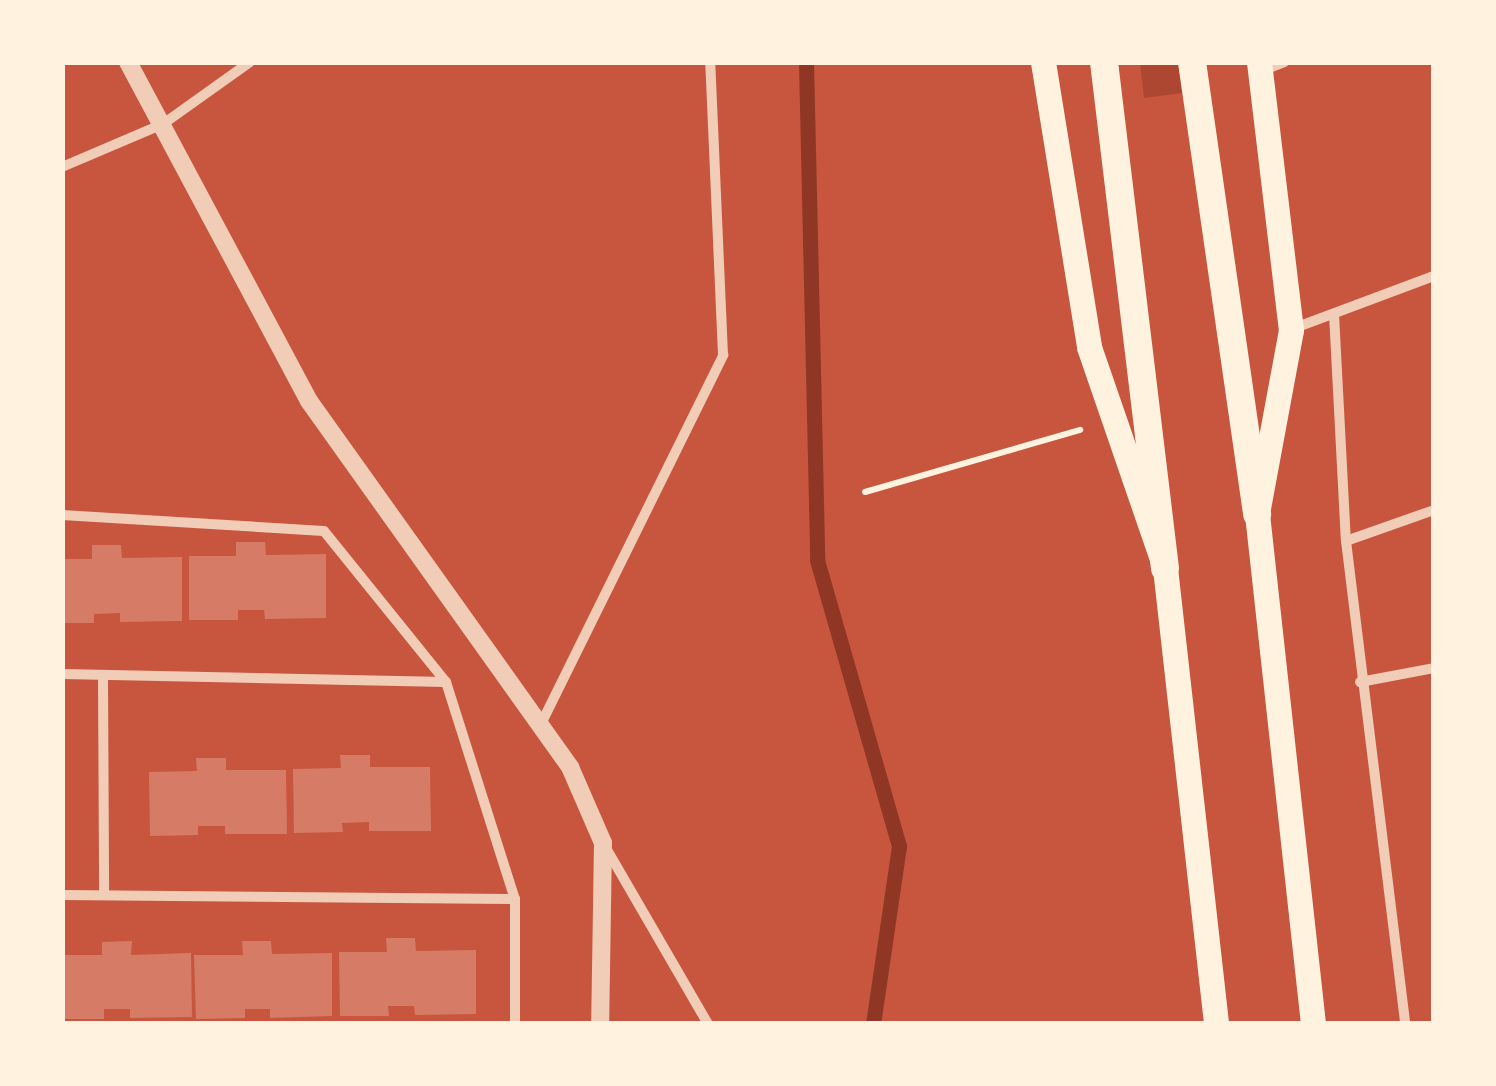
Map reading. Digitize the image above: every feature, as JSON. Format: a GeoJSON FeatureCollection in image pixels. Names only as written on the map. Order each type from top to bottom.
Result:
{"type":"FeatureCollection","features":[{"type":"Feature","properties":{"kind":"highway"},"geometry":{"type":"LineString","coordinates":[[1104,62],[1165,568]]}},
{"type":"Feature","properties":{"kind":"highway"},"geometry":{"type":"LineString","coordinates":[[1192,62],[1257,514]]}},
{"type":"Feature","properties":{"kind":"main road"},"geometry":{"type":"LineString","coordinates":[[1043,62],[1089,347],[1165,568],[1216,1024]]}},
{"type":"Feature","properties":{"kind":"main road"},"geometry":{"type":"LineString","coordinates":[[1268,65],[1291,330],[1257,514],[1313,1024]]}},
{"type":"Feature","properties":{"kind":"street"},"geometry":{"type":"LineString","coordinates":[[128,62],[309,401],[570,767],[604,843],[708,1024]]}},
{"type":"Feature","properties":{"kind":"street"},"geometry":{"type":"LineString","coordinates":[[62,167],[164,124],[250,62]]}},
{"type":"Feature","properties":{"kind":"street"},"geometry":{"type":"LineString","coordinates":[[540,727],[723,355],[710,62]]}},
{"type":"Feature","properties":{"kind":"street"},"geometry":{"type":"LineString","coordinates":[[1291,330],[1434,276]]}},
{"type":"Feature","properties":{"kind":"street"},"geometry":{"type":"LineString","coordinates":[[1334,314],[1346,541],[1360,682],[1405,1024]]}},
{"type":"Feature","properties":{"kind":"street"},"geometry":{"type":"LineString","coordinates":[[1346,541],[1434,510]]}},
{"type":"Feature","properties":{"kind":"street"},"geometry":{"type":"LineString","coordinates":[[62,515],[324,531],[446,682],[515,899],[515,1024]]}},
{"type":"Feature","properties":{"kind":"street"},"geometry":{"type":"LineString","coordinates":[[1360,682],[1434,668]]}},
{"type":"Feature","properties":{"kind":"street"},"geometry":{"type":"LineString","coordinates":[[62,674],[446,682]]}},
{"type":"Feature","properties":{"kind":"street"},"geometry":{"type":"LineString","coordinates":[[104,677],[104,895]]}},
{"type":"Feature","properties":{"kind":"street"},"geometry":{"type":"LineString","coordinates":[[600,1024],[604,843]]}},
{"type":"Feature","properties":{"kind":"street"},"geometry":{"type":"LineString","coordinates":[[62,894],[515,899]]}},
{"type":"Feature","properties":{"kind":"path"},"geometry":{"type":"LineString","coordinates":[[865,492],[1114,420]]}},
{"type":"Feature","properties":{"kind":"shaded area"},"geometry":{"type":"Polygon","coordinates":[[[1140,63],[1178,63],[1182,93],[1144,98],[1140,63]]]}},
{"type":"Feature","properties":{"kind":"building"},"geometry":{"type":"Polygon","coordinates":[[[236,542],[265,542],[266,555],[326,554],[326,618],[265,619],[264,610],[238,610],[238,620],[189,620],[189,556],[236,556],[236,542]]]}},
{"type":"Feature","properties":{"kind":"building"},"geometry":{"type":"Polygon","coordinates":[[[92,545],[121,545],[122,558],[182,557],[182,621],[120,622],[120,613],[94,614],[94,623],[62,623],[62,559],[92,559],[92,545]]]}},
{"type":"Feature","properties":{"kind":"building"},"geometry":{"type":"Polygon","coordinates":[[[340,755],[370,755],[370,767],[430,767],[431,831],[369,831],[369,822],[342,823],[343,832],[294,833],[293,769],[341,768],[340,755]]]}},
{"type":"Feature","properties":{"kind":"building"},"geometry":{"type":"Polygon","coordinates":[[[196,758],[226,758],[226,770],[286,770],[287,834],[225,834],[225,826],[198,826],[198,835],[150,836],[149,772],[197,771],[196,758]]]}},
{"type":"Feature","properties":{"kind":"building"},"geometry":{"type":"Polygon","coordinates":[[[386,938],[415,938],[416,951],[476,950],[476,1014],[415,1015],[414,1006],[388,1006],[389,1016],[340,1016],[339,952],[387,952],[386,938]]]}},
{"type":"Feature","properties":{"kind":"building"},"geometry":{"type":"Polygon","coordinates":[[[132,941],[131,955],[191,953],[192,1017],[130,1018],[130,1009],[104,1009],[104,1019],[62,1019],[62,955],[102,955],[102,942],[132,941]]]}},
{"type":"Feature","properties":{"kind":"building"},"geometry":{"type":"Polygon","coordinates":[[[242,941],[271,941],[272,954],[332,953],[332,1016],[270,1018],[270,1009],[245,1009],[245,1018],[196,1019],[194,955],[243,955],[242,941]]]}},
{"type":"Feature","properties":{"kind":"waterway"},"geometry":{"type":"LineString","coordinates":[[806,62],[817,560],[899,846],[873,1024]]}}]}
